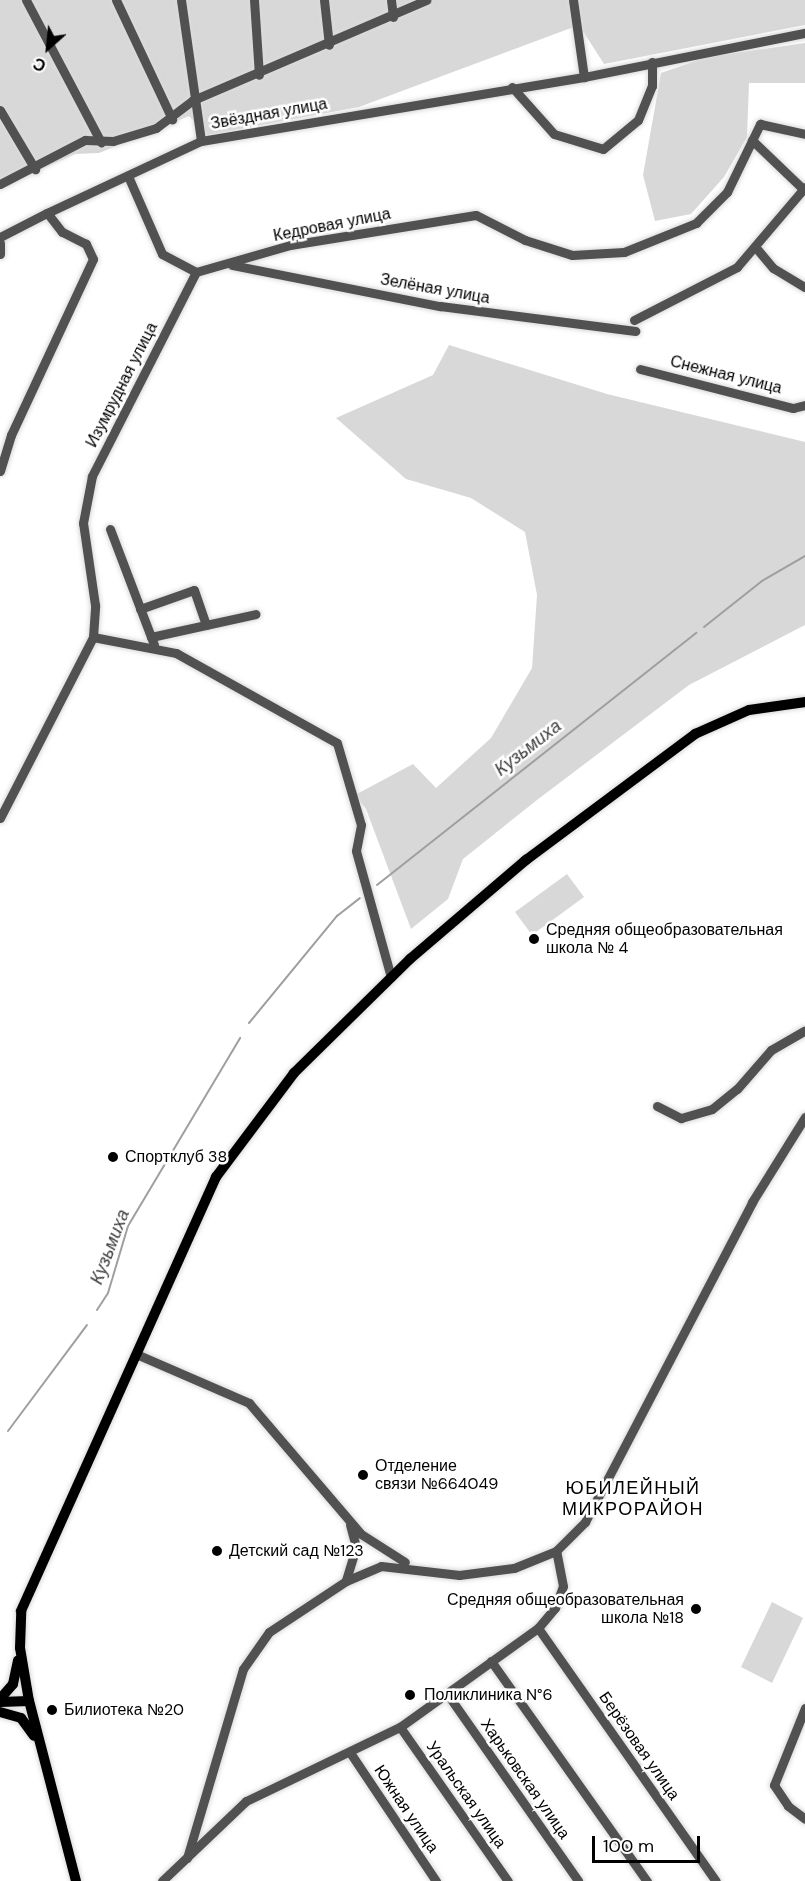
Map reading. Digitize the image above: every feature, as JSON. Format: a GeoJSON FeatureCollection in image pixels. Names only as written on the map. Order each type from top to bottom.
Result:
{"type":"FeatureCollection","features":[{"type":"Feature","properties":{"kind":"main road"},"geometry":{"type":"LineString","coordinates":[[0,1700],[13,1684],[27,1592],[198,1214],[234,1148],[294,1073],[391,977],[526,860],[695,734],[749,710],[805,702]]}},
{"type":"Feature","properties":{"kind":"main road"},"geometry":{"type":"LineString","coordinates":[[20,1648],[29,1701],[74,1881]]}},
{"type":"Feature","properties":{"kind":"main road"},"geometry":{"type":"LineString","coordinates":[[0,1700],[29,1701]]}},
{"type":"Feature","properties":{"kind":"main road"},"geometry":{"type":"LineString","coordinates":[[0,1712],[29,1701]]}},
{"type":"Feature","properties":{"kind":"main road"},"geometry":{"type":"LineString","coordinates":[[0,1712],[21,1718],[40,1747]]}},
{"type":"Feature","properties":{"kind":"street"},"geometry":{"type":"LineString","coordinates":[[26,0],[101,142]]}},
{"type":"Feature","properties":{"kind":"street"},"geometry":{"type":"LineString","coordinates":[[116,0],[172,119]]}},
{"type":"Feature","properties":{"kind":"street"},"geometry":{"type":"LineString","coordinates":[[181,0],[193,100],[201,141]]}},
{"type":"Feature","properties":{"kind":"street"},"geometry":{"type":"LineString","coordinates":[[254,0],[260,75]]}},
{"type":"Feature","properties":{"kind":"street"},"geometry":{"type":"LineString","coordinates":[[324,0],[329,45]]}},
{"type":"Feature","properties":{"kind":"street"},"geometry":{"type":"LineString","coordinates":[[391,0],[393,17]]}},
{"type":"Feature","properties":{"kind":"street"},"geometry":{"type":"LineString","coordinates":[[0,184],[35,169],[85,140],[101,142],[172,119],[193,100],[260,75],[393,17],[426,0]]}},
{"type":"Feature","properties":{"kind":"street"},"geometry":{"type":"LineString","coordinates":[[573,0],[584,77]]}},
{"type":"Feature","properties":{"kind":"street","name":"Звёздная улица"},"geometry":{"type":"LineString","coordinates":[[0,237],[201,141],[512,87],[584,77],[805,33]]}},
{"type":"Feature","properties":{"kind":"street"},"geometry":{"type":"LineString","coordinates":[[512,87],[554,134],[603,149],[638,120],[652,86],[652,62]]}},
{"type":"Feature","properties":{"kind":"street"},"geometry":{"type":"LineString","coordinates":[[0,110],[35,169]]}},
{"type":"Feature","properties":{"kind":"street"},"geometry":{"type":"LineString","coordinates":[[634,320],[710,285],[757,249],[803,187],[752,140],[760,124],[805,134]]}},
{"type":"Feature","properties":{"kind":"street","name":"Кедровая улица"},"geometry":{"type":"LineString","coordinates":[[196,272],[232,265],[290,245],[476,214],[572,255],[624,252],[696,223],[727,192],[752,140]]}},
{"type":"Feature","properties":{"kind":"street"},"geometry":{"type":"LineString","coordinates":[[128,176],[162,255],[196,272]]}},
{"type":"Feature","properties":{"kind":"street"},"geometry":{"type":"LineString","coordinates":[[0,471],[17,421],[93,259],[87,244],[62,232],[47,213]]}},
{"type":"Feature","properties":{"kind":"street"},"geometry":{"type":"LineString","coordinates":[[0,243],[0,254]]}},
{"type":"Feature","properties":{"kind":"street"},"geometry":{"type":"LineString","coordinates":[[757,249],[773,268],[805,287]]}},
{"type":"Feature","properties":{"kind":"street","name":"Зелёная улица"},"geometry":{"type":"LineString","coordinates":[[232,265],[440,306],[635,331]]}},
{"type":"Feature","properties":{"kind":"street","name":"Изумрудная улица"},"geometry":{"type":"LineString","coordinates":[[93,637],[95,605],[83,523],[92,476],[196,272]]}},
{"type":"Feature","properties":{"kind":"street","name":"Снежная улица"},"geometry":{"type":"LineString","coordinates":[[640,369],[793,408],[805,405]]}},
{"type":"Feature","properties":{"kind":"street"},"geometry":{"type":"LineString","coordinates":[[110,529],[152,641],[338,743],[362,825],[356,851],[391,977]]}},
{"type":"Feature","properties":{"kind":"street"},"geometry":{"type":"LineString","coordinates":[[140,609],[194,590],[206,625]]}},
{"type":"Feature","properties":{"kind":"street"},"geometry":{"type":"LineString","coordinates":[[0,818],[93,637],[152,641],[206,625],[256,614]]}},
{"type":"Feature","properties":{"kind":"street"},"geometry":{"type":"LineString","coordinates":[[657,1106],[681,1118],[712,1109],[737,1089],[771,1050],[805,1030]]}},
{"type":"Feature","properties":{"kind":"street"},"geometry":{"type":"LineString","coordinates":[[187,1858],[248,1657],[269,1632],[346,1581],[381,1566],[414,1566],[485,1574],[556,1551],[598,1501],[752,1202],[805,1117]]}},
{"type":"Feature","properties":{"kind":"street"},"geometry":{"type":"LineString","coordinates":[[136,1354],[249,1403],[347,1520],[378,1547],[414,1566]]}},
{"type":"Feature","properties":{"kind":"street"},"geometry":{"type":"LineString","coordinates":[[346,1581],[356,1547],[347,1520]]}},
{"type":"Feature","properties":{"kind":"street"},"geometry":{"type":"LineString","coordinates":[[162,1881],[246,1801],[337,1762],[400,1727],[448,1695],[538,1628],[555,1608],[563,1586],[556,1551]]}},
{"type":"Feature","properties":{"kind":"street","name":"Берёзовая улица"},"geometry":{"type":"LineString","coordinates":[[538,1628],[716,1881]]}},
{"type":"Feature","properties":{"kind":"street"},"geometry":{"type":"LineString","coordinates":[[491,1661],[647,1881]]}},
{"type":"Feature","properties":{"kind":"street","name":"Харьковская улица"},"geometry":{"type":"LineString","coordinates":[[448,1695],[578,1881]]}},
{"type":"Feature","properties":{"kind":"street"},"geometry":{"type":"LineString","coordinates":[[805,1708],[774,1785],[788,1806],[805,1819]]}},
{"type":"Feature","properties":{"kind":"street","name":"Уральская улица"},"geometry":{"type":"LineString","coordinates":[[400,1727],[508,1881]]}},
{"type":"Feature","properties":{"kind":"street","name":"Южная улица"},"geometry":{"type":"LineString","coordinates":[[351,1754],[436,1881]]}},
{"type":"Feature","properties":{"kind":"shaded area"},"geometry":{"type":"Polygon","coordinates":[[[0,0],[805,0],[805,25],[604,64],[579,25],[359,107],[207,135],[189,116],[99,153],[75,154],[0,188],[0,0]]]}},
{"type":"Feature","properties":{"kind":"shaded area"},"geometry":{"type":"Polygon","coordinates":[[[805,43],[805,83],[749,83],[747,137],[724,177],[691,214],[655,221],[643,175],[661,73],[707,57],[805,43]]]}},
{"type":"Feature","properties":{"kind":"shaded area"},"geometry":{"type":"Polygon","coordinates":[[[449,345],[607,394],[805,442],[805,625],[689,685],[537,800],[463,859],[448,899],[411,929],[366,809],[355,795],[413,764],[436,788],[491,738],[532,668],[537,595],[525,532],[471,498],[406,479],[336,418],[433,375],[449,345]]]}},
{"type":"Feature","properties":{"kind":"shaded area"},"geometry":{"type":"Polygon","coordinates":[[[567,874],[584,897],[532,935],[515,912],[567,874]]]}},
{"type":"Feature","properties":{"kind":"shaded area"},"geometry":{"type":"Polygon","coordinates":[[[772,1602],[803,1618],[772,1683],[741,1667],[772,1602]]]}},
{"type":"Feature","properties":{"kind":"waterway","name":"Кузьмиха"},"geometry":{"type":"LineString","coordinates":[[704,627],[762,581],[805,556]]}},
{"type":"Feature","properties":{"kind":"waterway","name":"Кузьмиха"},"geometry":{"type":"LineString","coordinates":[[377,885],[696,633]]}},
{"type":"Feature","properties":{"kind":"waterway","name":"Кузьмиха"},"geometry":{"type":"LineString","coordinates":[[249,1023],[337,916],[360,898]]}},
{"type":"Feature","properties":{"kind":"waterway","name":"Кузьмиха"},"geometry":{"type":"LineString","coordinates":[[97,1310],[108,1293],[128,1226],[240,1038]]}},
{"type":"Feature","properties":{"kind":"waterway","name":"Кузьмиха"},"geometry":{"type":"LineString","coordinates":[[8,1431],[87,1325]]}},
{"type":"Feature","properties":{"kind":"place","name":"Средняя общеобразовательная школа № 4"},"geometry":{"type":"Point","coordinates":[534,939]}},
{"type":"Feature","properties":{"kind":"place","name":"Спортклуб 38"},"geometry":{"type":"Point","coordinates":[113,1157]}},
{"type":"Feature","properties":{"kind":"place","name":"Отделение связи №664049"},"geometry":{"type":"Point","coordinates":[363,1475]}},
{"type":"Feature","properties":{"kind":"place","name":"Детский сад №123"},"geometry":{"type":"Point","coordinates":[217,1551]}},
{"type":"Feature","properties":{"kind":"place","name":"Средняя общеобразовательная школа №18"},"geometry":{"type":"Point","coordinates":[696,1609]}},
{"type":"Feature","properties":{"kind":"place","name":"Поликлиника N°6"},"geometry":{"type":"Point","coordinates":[410,1695]}},
{"type":"Feature","properties":{"kind":"place","name":"Билиотека №20"},"geometry":{"type":"Point","coordinates":[52,1710]}},
{"type":"Feature","properties":{"kind":"district","name":"ЮБИЛЕЙНЫЙ МИКРОРАЙОН"},"geometry":{"type":"Point","coordinates":[633,1499]}}]}
